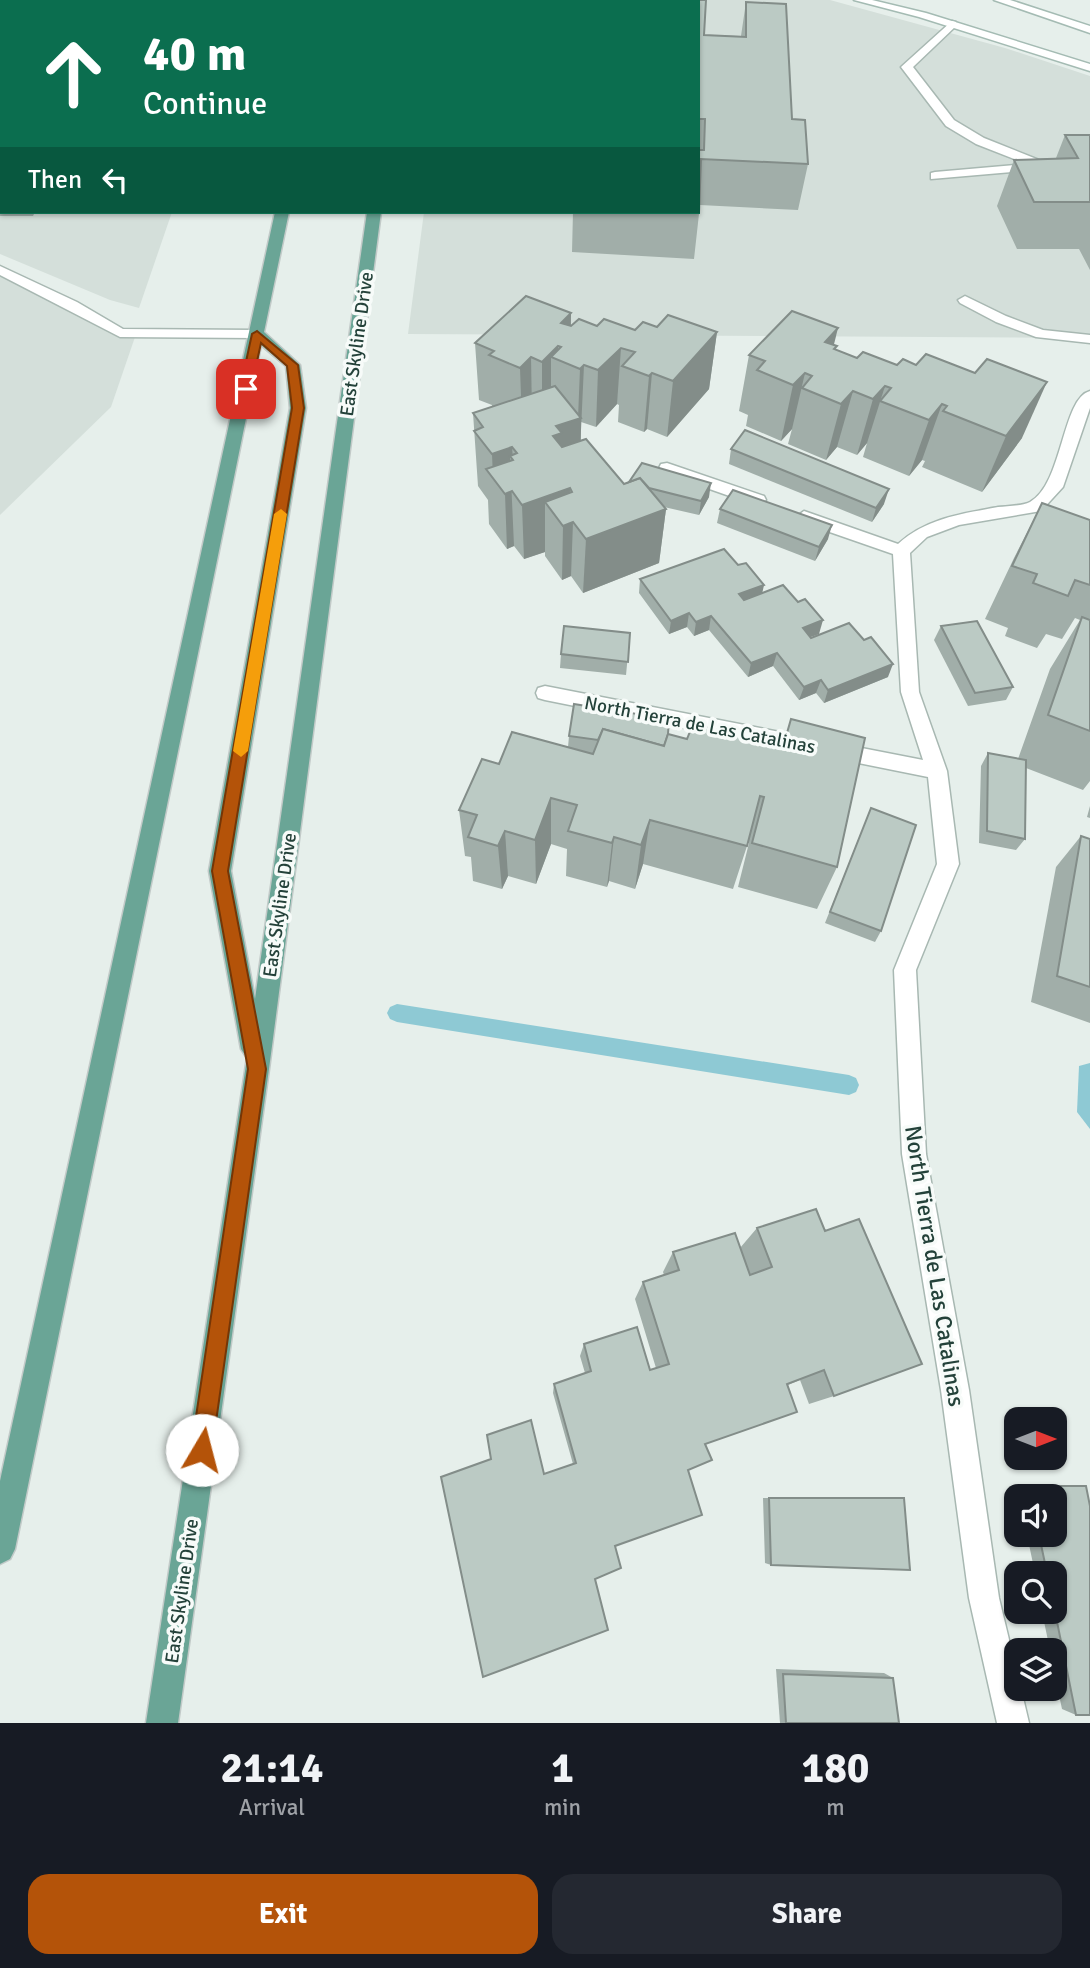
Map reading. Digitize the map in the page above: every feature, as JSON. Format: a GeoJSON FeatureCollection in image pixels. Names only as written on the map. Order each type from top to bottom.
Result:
{"type":"FeatureCollection","features":[{"type":"Feature","properties":{"kind":"main road"},"geometry":{"type":"LineString","coordinates":[[0,1549],[282,214]]}},
{"type":"Feature","properties":{"kind":"main road","name":"East Skyline Drive"},"geometry":{"type":"LineString","coordinates":[[162,1723],[257,1069],[374,214]]}},
{"type":"Feature","properties":{"kind":"main road"},"geometry":{"type":"LineString","coordinates":[[257,334],[293,365],[298,408],[220,871],[257,1069]]}},
{"type":"Feature","properties":{"kind":"street"},"geometry":{"type":"LineString","coordinates":[[859,0],[952,24],[1090,68]]}},
{"type":"Feature","properties":{"kind":"street"},"geometry":{"type":"LineString","coordinates":[[999,0],[1090,30]]}},
{"type":"Feature","properties":{"kind":"street"},"geometry":{"type":"LineString","coordinates":[[952,24],[907,67],[950,123],[980,141],[1044,166]]}},
{"type":"Feature","properties":{"kind":"street"},"geometry":{"type":"LineString","coordinates":[[934,176],[971,170],[1044,166],[1090,168]]}},
{"type":"Feature","properties":{"kind":"street"},"geometry":{"type":"LineString","coordinates":[[0,270],[120,332],[257,334]]}},
{"type":"Feature","properties":{"kind":"street"},"geometry":{"type":"LineString","coordinates":[[964,300],[1041,334],[1090,339]]}},
{"type":"Feature","properties":{"kind":"street"},"geometry":{"type":"LineString","coordinates":[[667,468],[901,551],[921,533],[957,520],[1045,506],[1055,487],[1085,400],[1090,396]]}},
{"type":"Feature","properties":{"kind":"street","name":"North Tierra de Las Catalinas"},"geometry":{"type":"LineString","coordinates":[[901,551],[910,692],[937,771],[948,864],[905,970],[914,1154],[955,1390],[984,1598],[1013,1723]]}},
{"type":"Feature","properties":{"kind":"street","name":"North Tierra de Las Catalinas"},"geometry":{"type":"LineString","coordinates":[[545,693],[937,771]]}},
{"type":"Feature","properties":{"kind":"shaded area"},"geometry":{"type":"Polygon","coordinates":[[[700,0],[830,0],[1005,48],[1090,76],[1090,338],[408,334],[424,214],[700,214],[700,0]]]}},
{"type":"Feature","properties":{"kind":"shaded area"},"geometry":{"type":"Polygon","coordinates":[[[0,214],[171,214],[139,308],[110,300],[0,254],[0,214]]]}},
{"type":"Feature","properties":{"kind":"shaded area"},"geometry":{"type":"Polygon","coordinates":[[[0,270],[135,337],[111,407],[0,515],[0,270]]]}},
{"type":"Feature","properties":{"kind":"water"},"geometry":{"type":"Polygon","coordinates":[[[1090,1063],[1090,1129],[1077,1112],[1079,1066],[1090,1063]]]}},
{"type":"Feature","properties":{"kind":"building"},"geometry":{"type":"Polygon","coordinates":[[[700,0],[706,0],[704,35],[746,37],[746,2],[786,4],[792,119],[805,120],[808,164],[701,159],[700,186],[700,150],[704,150],[705,119],[700,119],[700,0]]]}},
{"type":"Feature","properties":{"kind":"building"},"geometry":{"type":"Polygon","coordinates":[[[1065,135],[1090,135],[1090,202],[1034,202],[1014,160],[1078,158],[1065,135]]]}},
{"type":"Feature","properties":{"kind":"building"},"geometry":{"type":"Polygon","coordinates":[[[526,296],[571,313],[561,323],[571,326],[579,319],[597,326],[604,319],[635,330],[643,322],[657,327],[668,315],[717,332],[673,381],[622,366],[635,352],[621,348],[598,370],[584,365],[580,369],[551,357],[561,347],[558,346],[542,362],[531,357],[520,368],[489,355],[494,351],[475,343],[526,296]]]}},
{"type":"Feature","properties":{"kind":"building"},"geometry":{"type":"Polygon","coordinates":[[[792,311],[838,328],[825,342],[837,346],[834,349],[857,358],[863,352],[897,365],[903,359],[916,365],[926,354],[975,373],[987,359],[1047,382],[1006,436],[943,411],[947,406],[942,404],[929,420],[880,401],[891,388],[885,386],[873,399],[853,391],[841,404],[802,388],[812,376],[805,373],[793,385],[757,370],[765,361],[749,355],[792,311]]]}},
{"type":"Feature","properties":{"kind":"building"},"geometry":{"type":"Polygon","coordinates":[[[555,386],[581,418],[556,426],[562,433],[553,436],[562,447],[586,439],[624,484],[640,478],[666,509],[586,539],[573,522],[563,526],[545,502],[572,492],[570,488],[522,505],[512,491],[505,494],[486,469],[513,460],[510,456],[517,453],[512,447],[492,454],[474,431],[483,427],[473,413],[555,386]]]}},
{"type":"Feature","properties":{"kind":"building"},"geometry":{"type":"Polygon","coordinates":[[[745,430],[889,489],[876,508],[731,449],[745,430]]]}},
{"type":"Feature","properties":{"kind":"building"},"geometry":{"type":"Polygon","coordinates":[[[642,463],[711,483],[701,501],[649,488],[640,478],[629,482],[642,463]]]}},
{"type":"Feature","properties":{"kind":"building"},"geometry":{"type":"Polygon","coordinates":[[[733,490],[832,525],[819,547],[720,509],[733,490]]]}},
{"type":"Feature","properties":{"kind":"building"},"geometry":{"type":"Polygon","coordinates":[[[1042,503],[1090,520],[1090,585],[1075,580],[1068,596],[1033,583],[1037,574],[1012,566],[1042,503]]]}},
{"type":"Feature","properties":{"kind":"building"},"geometry":{"type":"Polygon","coordinates":[[[724,549],[738,565],[746,563],[764,585],[739,594],[744,600],[783,585],[798,602],[805,599],[823,620],[803,628],[811,638],[849,623],[864,640],[871,637],[893,664],[828,690],[821,680],[804,687],[777,653],[751,663],[711,616],[696,622],[689,613],[671,621],[640,579],[724,549]]]}},
{"type":"Feature","properties":{"kind":"building"},"geometry":{"type":"Polygon","coordinates":[[[1082,617],[1090,620],[1090,731],[1048,715],[1082,617]]]}},
{"type":"Feature","properties":{"kind":"building"},"geometry":{"type":"Polygon","coordinates":[[[977,621],[1013,687],[975,693],[941,626],[977,621]]]}},
{"type":"Feature","properties":{"kind":"building"},"geometry":{"type":"Polygon","coordinates":[[[564,626],[630,633],[628,662],[561,654],[564,626]]]}},
{"type":"Feature","properties":{"kind":"building"},"geometry":{"type":"Polygon","coordinates":[[[574,704],[669,719],[664,746],[603,729],[598,740],[569,736],[574,704]]]}},
{"type":"Feature","properties":{"kind":"building"},"geometry":{"type":"Polygon","coordinates":[[[791,719],[865,738],[837,867],[752,843],[764,797],[760,796],[747,846],[650,820],[641,845],[614,837],[612,843],[568,831],[577,805],[551,798],[535,840],[505,831],[498,846],[468,837],[477,815],[459,810],[482,759],[499,764],[512,732],[593,754],[603,729],[664,746],[668,734],[687,739],[693,724],[783,747],[791,719]]]}},
{"type":"Feature","properties":{"kind":"building"},"geometry":{"type":"Polygon","coordinates":[[[988,753],[1026,760],[1025,839],[987,831],[988,753]]]}},
{"type":"Feature","properties":{"kind":"building"},"geometry":{"type":"Polygon","coordinates":[[[871,808],[916,825],[881,931],[830,912],[871,808]]]}},
{"type":"Feature","properties":{"kind":"building"},"geometry":{"type":"Polygon","coordinates":[[[1081,836],[1090,839],[1090,987],[1057,976],[1081,836]]]}},
{"type":"Feature","properties":{"kind":"building"},"geometry":{"type":"Polygon","coordinates":[[[816,1209],[825,1231],[859,1219],[922,1364],[834,1396],[824,1370],[787,1384],[797,1412],[705,1444],[712,1460],[688,1470],[702,1515],[615,1546],[621,1568],[595,1579],[608,1630],[483,1677],[441,1477],[491,1459],[487,1435],[531,1420],[544,1474],[576,1463],[554,1384],[591,1371],[584,1344],[637,1327],[650,1370],[669,1364],[643,1282],[679,1270],[673,1252],[735,1233],[750,1275],[772,1267],[757,1228],[816,1209]]]}},
{"type":"Feature","properties":{"kind":"building"},"geometry":{"type":"Polygon","coordinates":[[[1067,1486],[1086,1486],[1090,1506],[1090,1715],[1076,1715],[1067,1671],[1067,1638],[1060,1638],[1057,1624],[1067,1624],[1067,1561],[1044,1561],[1042,1547],[1067,1547],[1067,1486]]]}},
{"type":"Feature","properties":{"kind":"building"},"geometry":{"type":"Polygon","coordinates":[[[769,1498],[904,1498],[910,1570],[771,1565],[769,1498]]]}},
{"type":"Feature","properties":{"kind":"building"},"geometry":{"type":"Polygon","coordinates":[[[783,1674],[893,1678],[899,1723],[786,1723],[783,1674]]]}},
{"type":"Feature","properties":{"kind":"waterway"},"geometry":{"type":"LineString","coordinates":[[397,1013],[849,1085]]}},
{"type":"Feature","properties":{"kind":"slow traffic"},"geometry":{"type":"LineString","coordinates":[[241,751],[281,514]]}},
{"type":"Feature","properties":{"kind":"route"},"geometry":{"type":"LineString","coordinates":[[202,1450],[257,1069],[220,871],[298,408],[293,365],[257,334],[246,389]]}}]}
